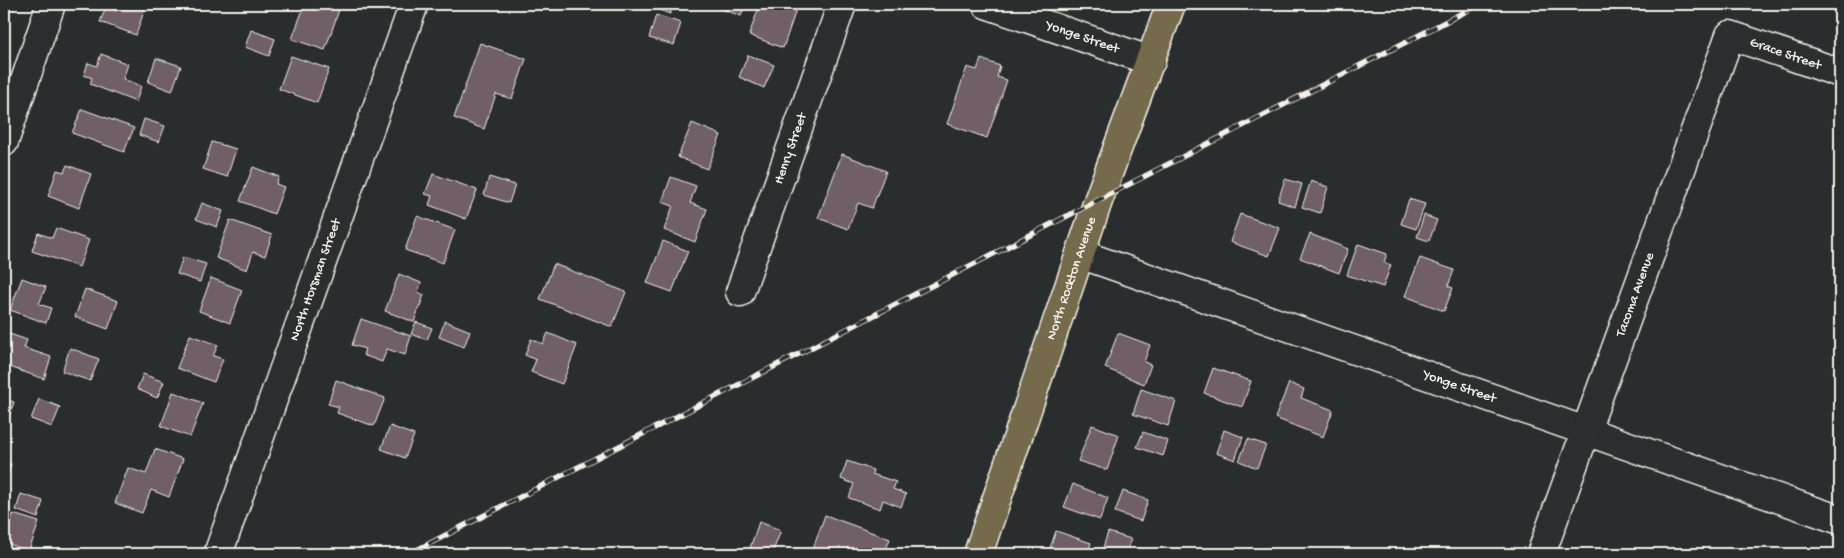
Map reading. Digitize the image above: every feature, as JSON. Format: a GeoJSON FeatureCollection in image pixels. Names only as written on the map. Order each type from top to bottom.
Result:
{"type":"FeatureCollection","features":[{"type":"Feature","properties":{"kind":"main road","name":"North Rockton Avenue"},"geometry":{"type":"LineString","coordinates":[[978,554],[1080,254],[1171,4]]}},
{"type":"Feature","properties":{"kind":"street"},"geometry":{"type":"LineString","coordinates":[[4,142],[52,4]]}},
{"type":"Feature","properties":{"kind":"street","name":"North Horsman Street"},"geometry":{"type":"LineString","coordinates":[[218,554],[414,4]]}},
{"type":"Feature","properties":{"kind":"street","name":"Henry Street"},"geometry":{"type":"LineString","coordinates":[[740,292],[842,4]]}},
{"type":"Feature","properties":{"kind":"street","name":"Yonge Street"},"geometry":{"type":"LineString","coordinates":[[986,4],[1151,61]]}},
{"type":"Feature","properties":{"kind":"street","name":"Grace Street"},"geometry":{"type":"LineString","coordinates":[[1730,35],[1840,73]]}},
{"type":"Feature","properties":{"kind":"street","name":"Tacoma Avenue"},"geometry":{"type":"LineString","coordinates":[[1541,554],[1730,35]]}},
{"type":"Feature","properties":{"kind":"street","name":"Yonge Street"},"geometry":{"type":"LineString","coordinates":[[1080,254],[1840,520]]}},
{"type":"Feature","properties":{"kind":"building"},"geometry":{"type":"Polygon","coordinates":[[[119,4],[146,5],[136,35],[100,22],[106,7],[116,11],[119,4]]]}},
{"type":"Feature","properties":{"kind":"building"},"geometry":{"type":"Polygon","coordinates":[[[305,4],[321,4],[339,10],[325,50],[292,39],[305,4]]]}},
{"type":"Feature","properties":{"kind":"building"},"geometry":{"type":"Polygon","coordinates":[[[653,4],[674,4],[670,14],[651,7],[653,4]]]}},
{"type":"Feature","properties":{"kind":"building"},"geometry":{"type":"Polygon","coordinates":[[[709,4],[745,4],[741,16],[709,4]]]}},
{"type":"Feature","properties":{"kind":"building"},"geometry":{"type":"Polygon","coordinates":[[[760,4],[798,4],[783,48],[749,35],[760,4]]]}},
{"type":"Feature","properties":{"kind":"building"},"geometry":{"type":"Polygon","coordinates":[[[1311,4],[1328,4],[1326,9],[1311,4]]]}},
{"type":"Feature","properties":{"kind":"building"},"geometry":{"type":"Polygon","coordinates":[[[656,15],[681,23],[674,45],[649,38],[656,15]]]}},
{"type":"Feature","properties":{"kind":"building"},"geometry":{"type":"Polygon","coordinates":[[[251,30],[275,39],[269,56],[245,47],[251,30]]]}},
{"type":"Feature","properties":{"kind":"building"},"geometry":{"type":"Polygon","coordinates":[[[480,43],[526,59],[512,99],[496,94],[484,129],[454,118],[480,43]]]}},
{"type":"Feature","properties":{"kind":"building"},"geometry":{"type":"Polygon","coordinates":[[[101,54],[128,64],[123,79],[141,86],[136,102],[90,84],[92,78],[84,75],[88,63],[97,66],[101,54]]]}},
{"type":"Feature","properties":{"kind":"building"},"geometry":{"type":"Polygon","coordinates":[[[748,55],[774,65],[764,88],[739,77],[748,55]]]}},
{"type":"Feature","properties":{"kind":"building"},"geometry":{"type":"Polygon","coordinates":[[[291,56],[329,69],[317,103],[279,89],[291,56]]]}},
{"type":"Feature","properties":{"kind":"building"},"geometry":{"type":"Polygon","coordinates":[[[156,58],[181,66],[172,91],[148,82],[156,58]]]}},
{"type":"Feature","properties":{"kind":"building"},"geometry":{"type":"Polygon","coordinates":[[[981,59],[1000,66],[997,77],[1007,80],[987,138],[947,124],[967,67],[977,70],[981,59]]]}},
{"type":"Feature","properties":{"kind":"building"},"geometry":{"type":"Polygon","coordinates":[[[82,109],[134,128],[124,152],[72,133],[82,109]]]}},
{"type":"Feature","properties":{"kind":"building"},"geometry":{"type":"Polygon","coordinates":[[[144,119],[165,126],[159,142],[139,135],[144,119]]]}},
{"type":"Feature","properties":{"kind":"building"},"geometry":{"type":"Polygon","coordinates":[[[692,123],[721,135],[707,169],[678,157],[692,123]]]}},
{"type":"Feature","properties":{"kind":"building"},"geometry":{"type":"Polygon","coordinates":[[[212,142],[236,149],[227,177],[203,169],[212,142]]]}},
{"type":"Feature","properties":{"kind":"building"},"geometry":{"type":"Polygon","coordinates":[[[842,154],[886,171],[872,208],[858,203],[848,229],[818,218],[842,154]]]}},
{"type":"Feature","properties":{"kind":"building"},"geometry":{"type":"Polygon","coordinates":[[[67,165],[91,174],[79,208],[48,196],[57,170],[64,172],[67,165]]]}},
{"type":"Feature","properties":{"kind":"building"},"geometry":{"type":"Polygon","coordinates":[[[253,167],[279,177],[276,184],[284,187],[274,214],[240,201],[253,167]]]}},
{"type":"Feature","properties":{"kind":"building"},"geometry":{"type":"Polygon","coordinates":[[[433,174],[477,190],[466,219],[429,205],[432,196],[425,194],[433,174]]]}},
{"type":"Feature","properties":{"kind":"building"},"geometry":{"type":"Polygon","coordinates":[[[489,177],[515,185],[509,203],[484,195],[489,177]]]}},
{"type":"Feature","properties":{"kind":"building"},"geometry":{"type":"Polygon","coordinates":[[[671,177],[696,186],[690,203],[707,209],[695,242],[664,230],[673,206],[662,202],[671,177]]]}},
{"type":"Feature","properties":{"kind":"building"},"geometry":{"type":"Polygon","coordinates":[[[1285,179],[1302,184],[1295,207],[1278,201],[1285,179]]]}},
{"type":"Feature","properties":{"kind":"building"},"geometry":{"type":"Polygon","coordinates":[[[1311,181],[1328,187],[1320,213],[1302,207],[1311,181]]]}},
{"type":"Feature","properties":{"kind":"building"},"geometry":{"type":"Polygon","coordinates":[[[1409,199],[1425,204],[1416,229],[1401,224],[1409,199]]]}},
{"type":"Feature","properties":{"kind":"building"},"geometry":{"type":"Polygon","coordinates":[[[202,203],[223,211],[217,227],[196,219],[202,203]]]}},
{"type":"Feature","properties":{"kind":"building"},"geometry":{"type":"Polygon","coordinates":[[[1240,214],[1280,228],[1269,256],[1230,242],[1240,214]]]}},
{"type":"Feature","properties":{"kind":"building"},"geometry":{"type":"Polygon","coordinates":[[[1424,215],[1437,220],[1429,241],[1417,237],[1424,215]]]}},
{"type":"Feature","properties":{"kind":"building"},"geometry":{"type":"Polygon","coordinates":[[[417,216],[455,230],[443,263],[405,250],[417,216]]]}},
{"type":"Feature","properties":{"kind":"building"},"geometry":{"type":"Polygon","coordinates":[[[230,220],[272,235],[265,256],[253,252],[247,270],[216,258],[230,220]]]}},
{"type":"Feature","properties":{"kind":"building"},"geometry":{"type":"Polygon","coordinates":[[[56,228],[89,240],[79,267],[32,251],[38,233],[52,238],[56,228]]]}},
{"type":"Feature","properties":{"kind":"building"},"geometry":{"type":"Polygon","coordinates":[[[1310,234],[1348,249],[1339,273],[1300,258],[1310,234]]]}},
{"type":"Feature","properties":{"kind":"building"},"geometry":{"type":"Polygon","coordinates":[[[663,241],[688,251],[672,292],[647,283],[663,241]]]}},
{"type":"Feature","properties":{"kind":"building"},"geometry":{"type":"Polygon","coordinates":[[[1358,244],[1387,254],[1384,262],[1391,265],[1383,287],[1347,275],[1358,244]]]}},
{"type":"Feature","properties":{"kind":"building"},"geometry":{"type":"Polygon","coordinates":[[[183,257],[206,264],[200,282],[177,274],[183,257]]]}},
{"type":"Feature","properties":{"kind":"building"},"geometry":{"type":"Polygon","coordinates":[[[1420,258],[1454,270],[1448,286],[1453,288],[1444,311],[1405,296],[1420,258]]]}},
{"type":"Feature","properties":{"kind":"building"},"geometry":{"type":"Polygon","coordinates":[[[554,264],[626,292],[612,327],[540,299],[554,264]]]}},
{"type":"Feature","properties":{"kind":"building"},"geometry":{"type":"Polygon","coordinates":[[[399,274],[421,283],[418,292],[424,295],[414,322],[385,311],[399,274]]]}},
{"type":"Feature","properties":{"kind":"building"},"geometry":{"type":"Polygon","coordinates":[[[22,278],[46,287],[39,304],[51,308],[46,323],[10,310],[22,278]]]}},
{"type":"Feature","properties":{"kind":"building"},"geometry":{"type":"Polygon","coordinates":[[[211,278],[242,290],[230,323],[199,311],[211,278]]]}},
{"type":"Feature","properties":{"kind":"building"},"geometry":{"type":"Polygon","coordinates":[[[85,289],[118,301],[108,329],[75,317],[85,289]]]}},
{"type":"Feature","properties":{"kind":"building"},"geometry":{"type":"Polygon","coordinates":[[[361,319],[411,336],[405,355],[387,349],[382,362],[363,355],[365,349],[352,345],[361,319]]]}},
{"type":"Feature","properties":{"kind":"building"},"geometry":{"type":"Polygon","coordinates":[[[445,321],[470,331],[464,347],[439,337],[445,321]]]}},
{"type":"Feature","properties":{"kind":"building"},"geometry":{"type":"Polygon","coordinates":[[[416,322],[432,328],[427,340],[411,334],[416,322]]]}},
{"type":"Feature","properties":{"kind":"building"},"geometry":{"type":"Polygon","coordinates":[[[4,332],[27,340],[24,348],[51,357],[44,379],[4,365],[4,332]]]}},
{"type":"Feature","properties":{"kind":"building"},"geometry":{"type":"Polygon","coordinates":[[[548,333],[577,345],[562,384],[531,372],[536,360],[525,355],[531,339],[543,344],[548,333]]]}},
{"type":"Feature","properties":{"kind":"building"},"geometry":{"type":"Polygon","coordinates":[[[1118,333],[1150,345],[1144,362],[1151,365],[1144,384],[1105,368],[1118,333]]]}},
{"type":"Feature","properties":{"kind":"building"},"geometry":{"type":"Polygon","coordinates":[[[190,335],[218,345],[213,356],[223,359],[214,382],[177,368],[190,335]]]}},
{"type":"Feature","properties":{"kind":"building"},"geometry":{"type":"Polygon","coordinates":[[[70,348],[99,359],[90,381],[62,371],[70,348]]]}},
{"type":"Feature","properties":{"kind":"building"},"geometry":{"type":"Polygon","coordinates":[[[1213,368],[1251,381],[1242,407],[1204,393],[1213,368]]]}},
{"type":"Feature","properties":{"kind":"building"},"geometry":{"type":"Polygon","coordinates":[[[143,374],[164,382],[157,398],[137,389],[143,374]]]}},
{"type":"Feature","properties":{"kind":"building"},"geometry":{"type":"Polygon","coordinates":[[[336,380],[385,398],[374,426],[337,413],[339,407],[328,404],[336,380]]]}},
{"type":"Feature","properties":{"kind":"building"},"geometry":{"type":"Polygon","coordinates":[[[1289,383],[1304,389],[1301,398],[1333,410],[1323,437],[1275,418],[1289,383]]]}},
{"type":"Feature","properties":{"kind":"building"},"geometry":{"type":"Polygon","coordinates":[[[1141,389],[1176,401],[1168,426],[1133,414],[1141,389]]]}},
{"type":"Feature","properties":{"kind":"building"},"geometry":{"type":"Polygon","coordinates":[[[173,392],[203,403],[190,437],[161,426],[173,392]]]}},
{"type":"Feature","properties":{"kind":"building"},"geometry":{"type":"Polygon","coordinates":[[[4,399],[14,402],[6,426],[4,426],[4,399]]]}},
{"type":"Feature","properties":{"kind":"building"},"geometry":{"type":"Polygon","coordinates":[[[39,399],[60,407],[52,427],[31,419],[39,399]]]}},
{"type":"Feature","properties":{"kind":"building"},"geometry":{"type":"Polygon","coordinates":[[[1092,425],[1119,435],[1107,470],[1078,461],[1092,425]]]}},
{"type":"Feature","properties":{"kind":"building"},"geometry":{"type":"Polygon","coordinates":[[[390,426],[414,435],[405,458],[381,449],[390,426]]]}},
{"type":"Feature","properties":{"kind":"building"},"geometry":{"type":"Polygon","coordinates":[[[1224,430],[1243,437],[1235,460],[1216,453],[1224,430]]]}},
{"type":"Feature","properties":{"kind":"building"},"geometry":{"type":"Polygon","coordinates":[[[1143,432],[1168,441],[1163,456],[1137,447],[1143,432]]]}},
{"type":"Feature","properties":{"kind":"building"},"geometry":{"type":"Polygon","coordinates":[[[1248,439],[1266,445],[1257,468],[1239,461],[1248,439]]]}},
{"type":"Feature","properties":{"kind":"building"},"geometry":{"type":"Polygon","coordinates":[[[155,449],[183,459],[169,497],[151,490],[142,513],[115,503],[128,468],[146,474],[155,449]]]}},
{"type":"Feature","properties":{"kind":"building"},"geometry":{"type":"Polygon","coordinates":[[[847,461],[873,470],[872,474],[896,482],[893,489],[906,494],[901,507],[883,500],[880,509],[849,498],[854,484],[841,479],[847,461]]]}},
{"type":"Feature","properties":{"kind":"building"},"geometry":{"type":"Polygon","coordinates":[[[4,462],[11,464],[4,485],[4,462]]]}},
{"type":"Feature","properties":{"kind":"building"},"geometry":{"type":"Polygon","coordinates":[[[1073,484],[1108,498],[1100,520],[1064,507],[1073,484]]]}},
{"type":"Feature","properties":{"kind":"building"},"geometry":{"type":"Polygon","coordinates":[[[1123,491],[1148,500],[1141,521],[1115,512],[1123,491]]]}},
{"type":"Feature","properties":{"kind":"building"},"geometry":{"type":"Polygon","coordinates":[[[21,494],[43,501],[38,518],[16,510],[21,494]]]}},
{"type":"Feature","properties":{"kind":"building"},"geometry":{"type":"Polygon","coordinates":[[[13,514],[39,522],[29,551],[4,542],[13,514]]]}},
{"type":"Feature","properties":{"kind":"building"},"geometry":{"type":"Polygon","coordinates":[[[825,515],[890,539],[884,554],[811,554],[825,515]]]}},
{"type":"Feature","properties":{"kind":"building"},"geometry":{"type":"Polygon","coordinates":[[[759,522],[781,530],[772,554],[750,548],[759,522]]]}},
{"type":"Feature","properties":{"kind":"building"},"geometry":{"type":"Polygon","coordinates":[[[1056,531],[1091,543],[1087,554],[1048,554],[1056,531]]]}},
{"type":"Feature","properties":{"kind":"building"},"geometry":{"type":"Polygon","coordinates":[[[1108,532],[1131,539],[1126,554],[1101,554],[1108,532]]]}},
{"type":"Feature","properties":{"kind":"railway"},"geometry":{"type":"LineString","coordinates":[[409,554],[1480,4]]}}]}
